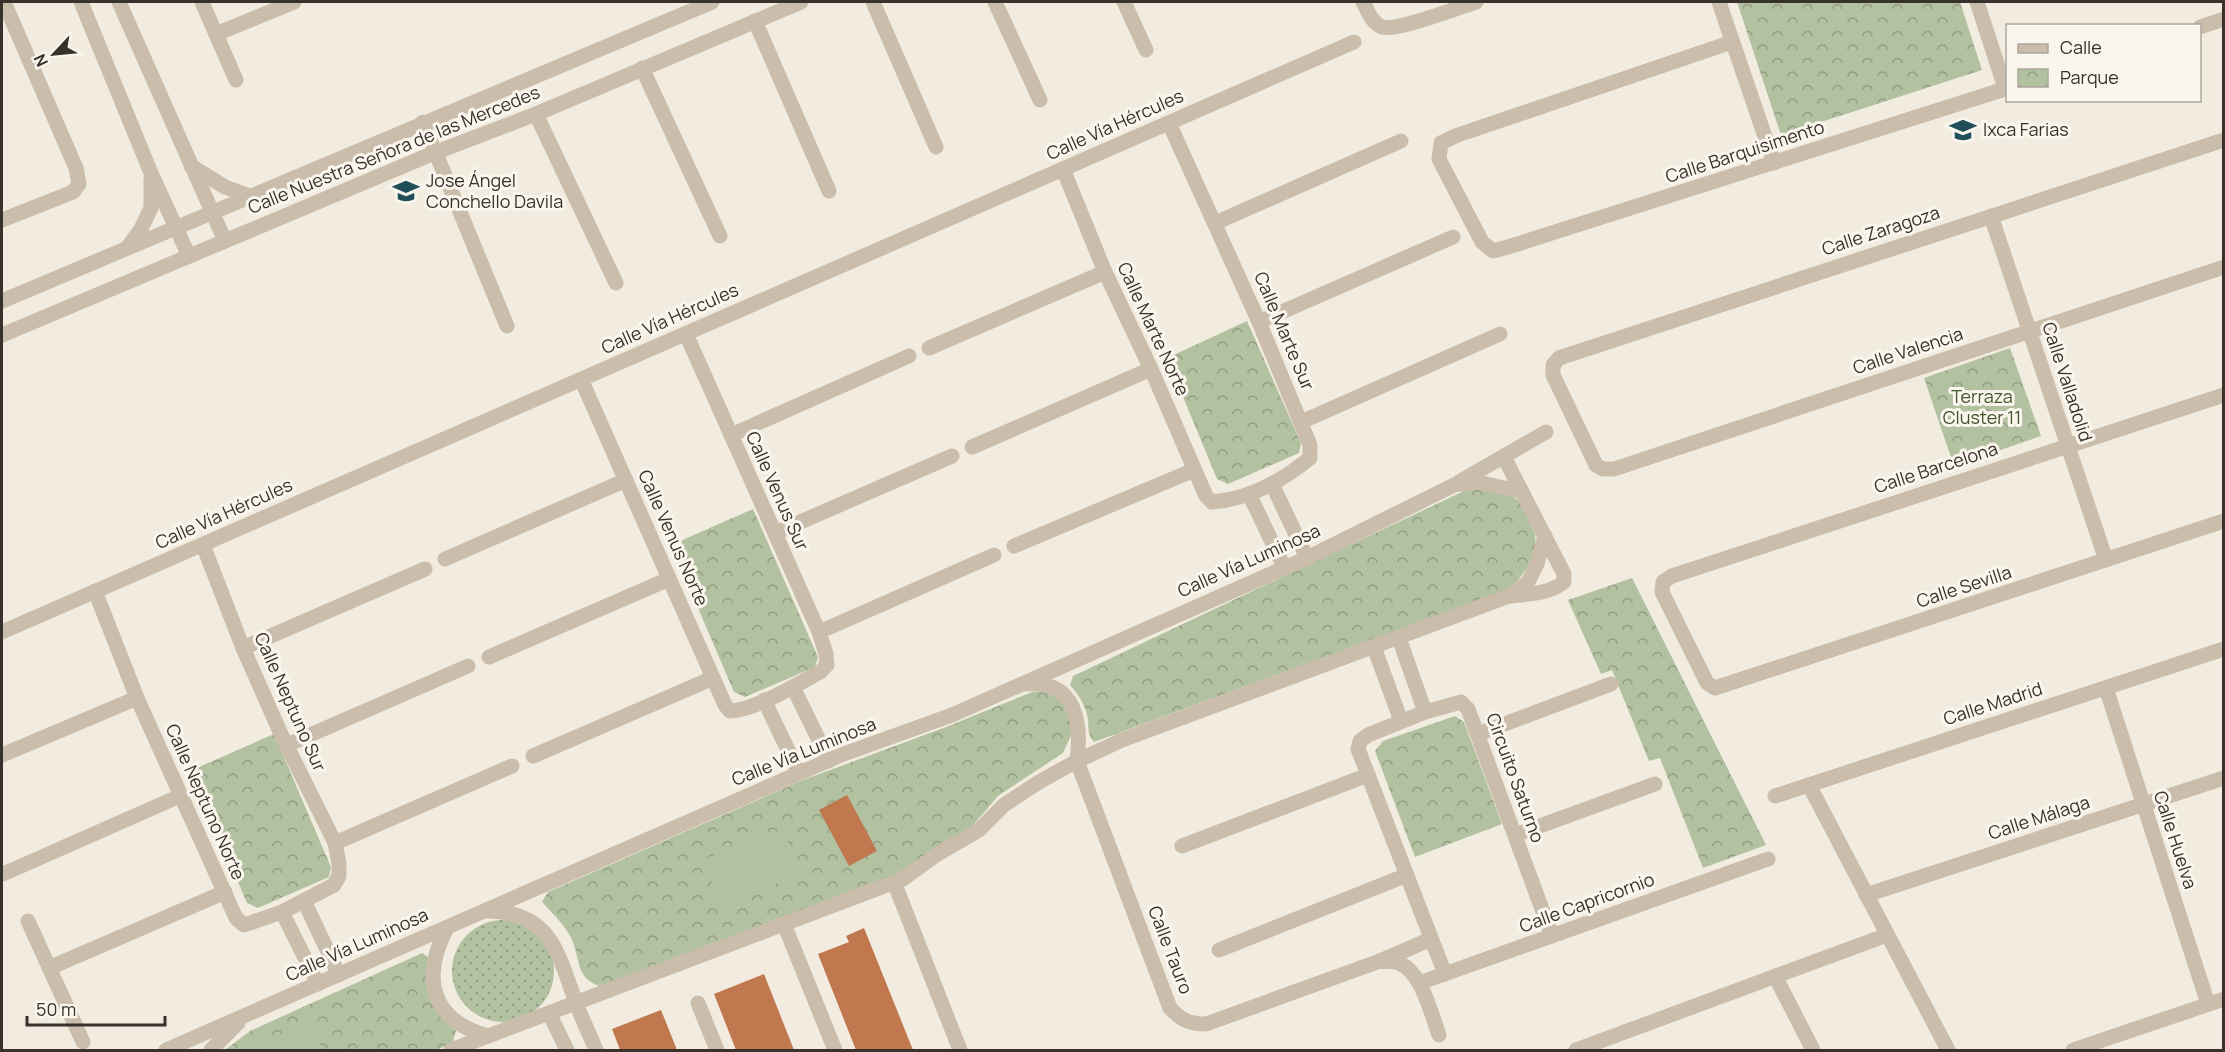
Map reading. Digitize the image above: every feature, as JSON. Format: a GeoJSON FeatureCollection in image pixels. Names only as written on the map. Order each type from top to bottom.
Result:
{"type":"FeatureCollection","features":[{"type":"Feature","properties":{"kind":"street"},"geometry":{"type":"LineString","coordinates":[[2,220],[73,192],[79,184],[76,168],[4,2]]}},
{"type":"Feature","properties":{"kind":"street"},"geometry":{"type":"LineString","coordinates":[[81,2],[151,173],[189,256]]}},
{"type":"Feature","properties":{"kind":"street"},"geometry":{"type":"LineString","coordinates":[[119,2],[225,241]]}},
{"type":"Feature","properties":{"kind":"street"},"geometry":{"type":"LineString","coordinates":[[202,2],[236,80]]}},
{"type":"Feature","properties":{"kind":"street"},"geometry":{"type":"LineString","coordinates":[[216,34],[294,2]]}},
{"type":"Feature","properties":{"kind":"street","name":"Calle Nuestra Señora de las Mercedes"},"geometry":{"type":"LineString","coordinates":[[2,301],[712,2]]}},
{"type":"Feature","properties":{"kind":"street","name":"Calle Nuestra Señora de las Mercedes"},"geometry":{"type":"LineString","coordinates":[[2,335],[434,153],[536,114],[801,2]]}},
{"type":"Feature","properties":{"kind":"street"},"geometry":{"type":"LineString","coordinates":[[873,2],[936,147]]}},
{"type":"Feature","properties":{"kind":"street"},"geometry":{"type":"LineString","coordinates":[[995,2],[1040,100]]}},
{"type":"Feature","properties":{"kind":"street"},"geometry":{"type":"LineString","coordinates":[[1125,2],[1146,50]]}},
{"type":"Feature","properties":{"kind":"street"},"geometry":{"type":"LineString","coordinates":[[1363,2],[1371,19],[1383,28],[1398,27],[1476,2]]}},
{"type":"Feature","properties":{"kind":"street"},"geometry":{"type":"LineString","coordinates":[[1719,2],[1774,163]]}},
{"type":"Feature","properties":{"kind":"street"},"geometry":{"type":"LineString","coordinates":[[1977,2],[2006,88]]}},
{"type":"Feature","properties":{"kind":"street"},"geometry":{"type":"LineString","coordinates":[[2201,26],[2223,19]]}},
{"type":"Feature","properties":{"kind":"street"},"geometry":{"type":"LineString","coordinates":[[755,21],[829,192]]}},
{"type":"Feature","properties":{"kind":"street","name":"Calle Vía Hércules"},"geometry":{"type":"LineString","coordinates":[[2,632],[1354,42]]}},
{"type":"Feature","properties":{"kind":"street","name":"Calle Barquisimento"},"geometry":{"type":"LineString","coordinates":[[1732,42],[1455,136],[1441,143],[1439,159],[1482,242],[1493,251],[2006,88]]}},
{"type":"Feature","properties":{"kind":"street"},"geometry":{"type":"LineString","coordinates":[[642,68],[720,236]]}},
{"type":"Feature","properties":{"kind":"street"},"geometry":{"type":"LineString","coordinates":[[536,114],[616,283]]}},
{"type":"Feature","properties":{"kind":"street"},"geometry":{"type":"LineString","coordinates":[[423,122],[507,326]]}},
{"type":"Feature","properties":{"kind":"street","name":"Calle Marte Sur"},"geometry":{"type":"LineString","coordinates":[[1169,123],[1259,322],[1310,445],[1310,458],[1272,484],[1249,494],[1212,502]]}},
{"type":"Feature","properties":{"kind":"street","name":"Calle Zaragoza"},"geometry":{"type":"LineString","coordinates":[[1604,469],[1596,465],[1553,375],[1553,365],[1559,358],[2223,140]]}},
{"type":"Feature","properties":{"kind":"street"},"geometry":{"type":"LineString","coordinates":[[1215,223],[1401,141]]}},
{"type":"Feature","properties":{"kind":"street"},"geometry":{"type":"LineString","coordinates":[[191,166],[225,187],[250,196]]}},
{"type":"Feature","properties":{"kind":"street","name":"Calle Marte Norte"},"geometry":{"type":"LineString","coordinates":[[1063,169],[1105,272],[1151,369],[1206,496],[1212,502]]}},
{"type":"Feature","properties":{"kind":"street"},"geometry":{"type":"LineString","coordinates":[[127,247],[141,229],[151,208],[151,173]]}},
{"type":"Feature","properties":{"kind":"street","name":"Calle Valladolid"},"geometry":{"type":"LineString","coordinates":[[1991,216],[2106,560]]}},
{"type":"Feature","properties":{"kind":"street"},"geometry":{"type":"LineString","coordinates":[[1259,322],[1453,237]]}},
{"type":"Feature","properties":{"kind":"street","name":"Calle Valencia"},"geometry":{"type":"LineString","coordinates":[[1604,469],[1614,469],[2223,267]]}},
{"type":"Feature","properties":{"kind":"street"},"geometry":{"type":"LineString","coordinates":[[929,348],[1105,272]]}},
{"type":"Feature","properties":{"kind":"street","name":"Calle Venus Sur"},"geometry":{"type":"LineString","coordinates":[[686,334],[819,632],[826,654],[827,665],[820,672],[793,687]]}},
{"type":"Feature","properties":{"kind":"street"},"geometry":{"type":"LineString","coordinates":[[1301,422],[1500,334]]}},
{"type":"Feature","properties":{"kind":"street"},"geometry":{"type":"LineString","coordinates":[[731,435],[909,356]]}},
{"type":"Feature","properties":{"kind":"street"},"geometry":{"type":"LineString","coordinates":[[972,447],[1151,369]]}},
{"type":"Feature","properties":{"kind":"street","name":"Calle Venus Norte"},"geometry":{"type":"LineString","coordinates":[[581,379],[725,705],[730,711],[737,711],[764,700]]}},
{"type":"Feature","properties":{"kind":"street","name":"Calle Barcelona"},"geometry":{"type":"LineString","coordinates":[[1715,688],[1707,683],[1662,592],[1663,582],[1672,576],[2223,395]]}},
{"type":"Feature","properties":{"kind":"street","name":"Calle Vía Luminosa"},"geometry":{"type":"LineString","coordinates":[[166,1050],[829,760],[952,716],[1307,558],[1454,485],[1546,432]]}},
{"type":"Feature","properties":{"kind":"street"},"geometry":{"type":"LineString","coordinates":[[775,533],[952,456]]}},
{"type":"Feature","properties":{"kind":"street"},"geometry":{"type":"LineString","coordinates":[[451,1050],[903,879],[936,855],[979,830],[1013,799],[1077,761],[1122,740],[1509,596],[1557,587],[1564,582],[1564,574],[1504,457]]}},
{"type":"Feature","properties":{"kind":"street"},"geometry":{"type":"LineString","coordinates":[[1014,546],[1194,470]]}},
{"type":"Feature","properties":{"kind":"street"},"geometry":{"type":"LineString","coordinates":[[445,559],[626,480]]}},
{"type":"Feature","properties":{"kind":"street","name":"Calle Vía Luminosa"},"geometry":{"type":"LineString","coordinates":[[1454,485],[1478,482],[1522,492]]}},
{"type":"Feature","properties":{"kind":"street"},"geometry":{"type":"LineString","coordinates":[[1272,484],[1307,558]]}},
{"type":"Feature","properties":{"kind":"street"},"geometry":{"type":"LineString","coordinates":[[1249,494],[1284,567]]}},
{"type":"Feature","properties":{"kind":"street","name":"Calle Sevilla"},"geometry":{"type":"LineString","coordinates":[[1715,688],[2223,521]]}},
{"type":"Feature","properties":{"kind":"street"},"geometry":{"type":"LineString","coordinates":[[1509,596],[1528,582],[1537,564],[1545,536]]}},
{"type":"Feature","properties":{"kind":"street","name":"Calle Neptuno Sur"},"geometry":{"type":"LineString","coordinates":[[203,545],[243,648],[335,843],[339,876]]}},
{"type":"Feature","properties":{"kind":"street"},"geometry":{"type":"LineString","coordinates":[[819,632],[994,555]]}},
{"type":"Feature","properties":{"kind":"street"},"geometry":{"type":"LineString","coordinates":[[243,648],[425,568]]}},
{"type":"Feature","properties":{"kind":"street"},"geometry":{"type":"LineString","coordinates":[[489,657],[669,579]]}},
{"type":"Feature","properties":{"kind":"street","name":"Calle Neptuno Norte"},"geometry":{"type":"LineString","coordinates":[[95,591],[137,698],[236,918],[244,925],[282,912],[334,885],[339,876]]}},
{"type":"Feature","properties":{"kind":"street"},"geometry":{"type":"LineString","coordinates":[[1398,638],[1425,712]]}},
{"type":"Feature","properties":{"kind":"street"},"geometry":{"type":"LineString","coordinates":[[1374,647],[1401,721]]}},
{"type":"Feature","properties":{"kind":"street","name":"Calle Madrid"},"geometry":{"type":"LineString","coordinates":[[1775,796],[2223,649]]}},
{"type":"Feature","properties":{"kind":"street"},"geometry":{"type":"LineString","coordinates":[[287,745],[468,666]]}},
{"type":"Feature","properties":{"kind":"street"},"geometry":{"type":"LineString","coordinates":[[533,756],[713,678]]}},
{"type":"Feature","properties":{"kind":"street"},"geometry":{"type":"LineString","coordinates":[[1478,734],[1611,684]]}},
{"type":"Feature","properties":{"kind":"street"},"geometry":{"type":"LineString","coordinates":[[1020,685],[1052,686],[1065,694],[1075,711],[1079,724],[1077,761]]}},
{"type":"Feature","properties":{"kind":"street"},"geometry":{"type":"LineString","coordinates":[[799,774],[764,700],[793,687],[829,760]]}},
{"type":"Feature","properties":{"kind":"street","name":"Calle Huelva"},"geometry":{"type":"LineString","coordinates":[[2106,688],[2208,1004]]}},
{"type":"Feature","properties":{"kind":"street"},"geometry":{"type":"LineString","coordinates":[[2,755],[137,698]]}},
{"type":"Feature","properties":{"kind":"street","name":"Circuito Saturno"},"geometry":{"type":"LineString","coordinates":[[1445,974],[1358,749],[1360,741],[1425,712],[1461,702],[1468,709],[1552,936]]}},
{"type":"Feature","properties":{"kind":"street","name":"Calle Tauro"},"geometry":{"type":"LineString","coordinates":[[1077,761],[1170,1008],[1180,1018],[1193,1024],[1206,1024],[1380,961],[1431,939]]}},
{"type":"Feature","properties":{"kind":"street"},"geometry":{"type":"LineString","coordinates":[[335,843],[512,766]]}},
{"type":"Feature","properties":{"kind":"street"},"geometry":{"type":"LineString","coordinates":[[1182,846],[1368,775]]}},
{"type":"Feature","properties":{"kind":"street","name":"Calle Málaga"},"geometry":{"type":"LineString","coordinates":[[1866,895],[2223,778]]}},
{"type":"Feature","properties":{"kind":"street"},"geometry":{"type":"LineString","coordinates":[[1515,835],[1655,784]]}},
{"type":"Feature","properties":{"kind":"street"},"geometry":{"type":"LineString","coordinates":[[1809,785],[1948,1050]]}},
{"type":"Feature","properties":{"kind":"street"},"geometry":{"type":"LineString","coordinates":[[3,874],[180,796]]}},
{"type":"Feature","properties":{"kind":"street","name":"Calle Capricornio"},"geometry":{"type":"LineString","coordinates":[[1419,983],[1768,859]]}},
{"type":"Feature","properties":{"kind":"street"},"geometry":{"type":"LineString","coordinates":[[1219,950],[1407,875]]}},
{"type":"Feature","properties":{"kind":"street"},"geometry":{"type":"LineString","coordinates":[[894,882],[960,1050]]}},
{"type":"Feature","properties":{"kind":"street"},"geometry":{"type":"LineString","coordinates":[[49,969],[225,892]]}},
{"type":"Feature","properties":{"kind":"street"},"geometry":{"type":"LineString","coordinates":[[304,901],[339,975]]}},
{"type":"Feature","properties":{"kind":"street"},"geometry":{"type":"LineString","coordinates":[[484,911],[512,913],[543,929],[559,956],[596,1050]]}},
{"type":"Feature","properties":{"kind":"street"},"geometry":{"type":"LineString","coordinates":[[282,912],[318,984]]}},
{"type":"Feature","properties":{"kind":"street"},"geometry":{"type":"LineString","coordinates":[[28,921],[84,1042]]}},
{"type":"Feature","properties":{"kind":"street"},"geometry":{"type":"LineString","coordinates":[[784,924],[835,1050]]}},
{"type":"Feature","properties":{"kind":"street"},"geometry":{"type":"LineString","coordinates":[[447,928],[435,952],[432,966],[433,981],[440,1003],[454,1021],[476,1033],[488,1036]]}},
{"type":"Feature","properties":{"kind":"street"},"geometry":{"type":"LineString","coordinates":[[1576,1050],[1887,934]]}},
{"type":"Feature","properties":{"kind":"street"},"geometry":{"type":"LineString","coordinates":[[1380,961],[1398,963],[1410,970],[1419,983],[1439,1035]]}},
{"type":"Feature","properties":{"kind":"street"},"geometry":{"type":"LineString","coordinates":[[1775,976],[1813,1050]]}},
{"type":"Feature","properties":{"kind":"street"},"geometry":{"type":"LineString","coordinates":[[2073,1050],[2223,999]]}},
{"type":"Feature","properties":{"kind":"street"},"geometry":{"type":"LineString","coordinates":[[698,1003],[717,1050]]}},
{"type":"Feature","properties":{"kind":"street"},"geometry":{"type":"LineString","coordinates":[[549,1013],[567,1050]]}},
{"type":"Feature","properties":{"kind":"street"},"geometry":{"type":"LineString","coordinates":[[211,1050],[244,1016]]}},
{"type":"Feature","properties":{"kind":"green space"},"geometry":{"type":"Polygon","coordinates":[[[1737,2],[1960,2],[1982,70],[1781,135],[1737,2]]]}},
{"type":"Feature","properties":{"kind":"green space"},"geometry":{"type":"Polygon","coordinates":[[[1247,321],[1301,443],[1299,453],[1228,484],[1217,479],[1167,358],[1247,321]]]}},
{"type":"Feature","properties":{"kind":"green space","name":"Terraza Cluster 11"},"geometry":{"type":"Polygon","coordinates":[[[2010,348],[2041,436],[1954,466],[1924,378],[2010,348]]]}},
{"type":"Feature","properties":{"kind":"green space"},"geometry":{"type":"Polygon","coordinates":[[[1466,490],[1505,493],[1516,499],[1530,517],[1535,537],[1532,557],[1522,575],[1507,590],[1094,742],[1089,734],[1085,709],[1079,696],[1070,685],[1073,676],[1466,490]]]}},
{"type":"Feature","properties":{"kind":"green space"},"geometry":{"type":"Polygon","coordinates":[[[753,509],[818,657],[815,667],[745,697],[734,692],[671,545],[753,509]]]}},
{"type":"Feature","properties":{"kind":"green space"},"geometry":{"type":"Polygon","coordinates":[[[1632,578],[1766,845],[1703,868],[1660,758],[1649,761],[1612,670],[1601,674],[1568,600],[1632,578]]]}},
{"type":"Feature","properties":{"kind":"green space"},"geometry":{"type":"Polygon","coordinates":[[[1047,691],[1066,704],[1073,731],[1063,753],[998,796],[969,830],[900,872],[854,894],[605,988],[587,979],[583,974],[570,936],[561,922],[542,902],[548,892],[803,780],[946,727],[1032,692],[1047,691]]]}},
{"type":"Feature","properties":{"kind":"green space"},"geometry":{"type":"Polygon","coordinates":[[[1455,716],[1464,722],[1502,824],[1415,857],[1375,751],[1383,741],[1455,716]]]}},
{"type":"Feature","properties":{"kind":"green space"},"geometry":{"type":"Polygon","coordinates":[[[274,734],[331,867],[329,877],[258,908],[247,903],[190,771],[274,734]]]}},
{"type":"Feature","properties":{"kind":"green space"},"geometry":{"type":"Polygon","coordinates":[[[783,829],[800,875],[721,904],[704,859],[783,829]]]}},
{"type":"Feature","properties":{"kind":"green space"},"geometry":{"type":"Polygon","coordinates":[[[493,920],[513,920],[532,928],[546,942],[554,961],[551,991],[546,1000],[532,1014],[513,1022],[493,1022],[474,1014],[460,1000],[452,981],[452,961],[460,942],[474,928],[493,920]]]}},
{"type":"Feature","properties":{"kind":"green space"},"geometry":{"type":"Polygon","coordinates":[[[422,953],[428,957],[426,973],[439,1014],[456,1031],[452,1044],[435,1050],[225,1050],[250,1031],[422,953]]]}},
{"type":"Feature","properties":{"kind":"green space"},"geometry":{"type":"Polygon","coordinates":[[[311,1022],[323,1050],[245,1050],[311,1022]]]}},
{"type":"Feature","properties":{"kind":"building"},"geometry":{"type":"Polygon","coordinates":[[[847,795],[877,851],[849,866],[819,810],[847,795]]]}},
{"type":"Feature","properties":{"kind":"building"},"geometry":{"type":"Polygon","coordinates":[[[864,928],[913,1050],[856,1050],[818,954],[849,942],[846,936],[864,928]]]}},
{"type":"Feature","properties":{"kind":"building"},"geometry":{"type":"Polygon","coordinates":[[[764,974],[794,1050],[736,1050],[714,994],[764,974]]]}},
{"type":"Feature","properties":{"kind":"building"},"geometry":{"type":"Polygon","coordinates":[[[661,1010],[677,1050],[620,1050],[612,1029],[661,1010]]]}},
{"type":"Feature","properties":{"kind":"place","name":"Ixca Farias"},"geometry":{"type":"Point","coordinates":[1963,130]}},
{"type":"Feature","properties":{"kind":"place","name":"Jose Ángel Conchello Davila"},"geometry":{"type":"Point","coordinates":[406,191]}}]}
